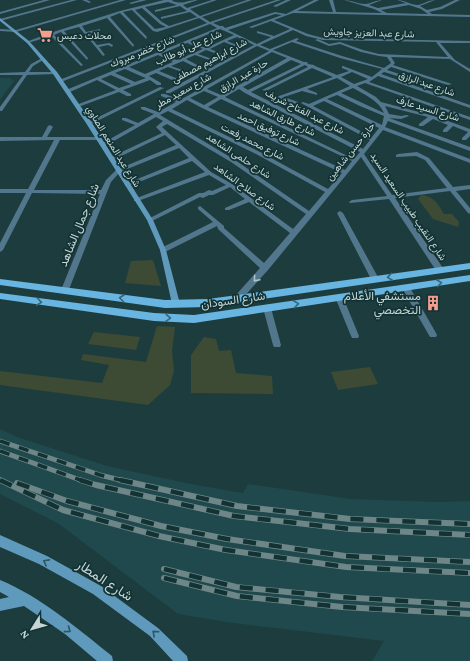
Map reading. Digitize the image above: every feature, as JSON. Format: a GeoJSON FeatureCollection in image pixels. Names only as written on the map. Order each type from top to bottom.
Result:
{"type":"FeatureCollection","features":[{"type":"Feature","properties":{"kind":"main road","name":"شارع السودان"},"geometry":{"type":"LineString","coordinates":[[0,282],[176,304],[198,304],[470,266]]}},
{"type":"Feature","properties":{"kind":"main road","name":"شارع السودان"},"geometry":{"type":"LineString","coordinates":[[0,296],[178,319],[210,317],[470,278]]}},
{"type":"Feature","properties":{"kind":"main road"},"geometry":{"type":"LineString","coordinates":[[78,307],[85,293]]}},
{"type":"Feature","properties":{"kind":"street"},"geometry":{"type":"LineString","coordinates":[[0,13],[48,0]]}},
{"type":"Feature","properties":{"kind":"street"},"geometry":{"type":"LineString","coordinates":[[0,19],[75,0]]}},
{"type":"Feature","properties":{"kind":"street"},"geometry":{"type":"LineString","coordinates":[[84,0],[88,2]]}},
{"type":"Feature","properties":{"kind":"street"},"geometry":{"type":"LineString","coordinates":[[0,36],[12,29],[110,0]]}},
{"type":"Feature","properties":{"kind":"street"},"geometry":{"type":"LineString","coordinates":[[0,30],[12,29],[125,0],[137,8]]}},
{"type":"Feature","properties":{"kind":"street"},"geometry":{"type":"LineString","coordinates":[[131,3],[145,0]]}},
{"type":"Feature","properties":{"kind":"street"},"geometry":{"type":"LineString","coordinates":[[28,42],[119,12],[169,0]]}},
{"type":"Feature","properties":{"kind":"street","name":"حارة حسن شاهين"},"geometry":{"type":"LineString","coordinates":[[169,0],[180,5],[198,17],[224,28],[257,45],[314,66],[338,77],[380,103],[385,109],[387,117],[382,128],[373,140],[238,298]]}},
{"type":"Feature","properties":{"kind":"street"},"geometry":{"type":"LineString","coordinates":[[156,11],[196,0]]}},
{"type":"Feature","properties":{"kind":"street"},"geometry":{"type":"LineString","coordinates":[[162,18],[190,11],[215,0]]}},
{"type":"Feature","properties":{"kind":"street"},"geometry":{"type":"LineString","coordinates":[[228,2],[236,0],[243,2]]}},
{"type":"Feature","properties":{"kind":"street"},"geometry":{"type":"LineString","coordinates":[[113,3],[130,9],[156,31],[250,0]]}},
{"type":"Feature","properties":{"kind":"street"},"geometry":{"type":"LineString","coordinates":[[61,81],[210,23],[279,0]]}},
{"type":"Feature","properties":{"kind":"street"},"geometry":{"type":"LineString","coordinates":[[251,27],[286,15],[317,0]]}},
{"type":"Feature","properties":{"kind":"street"},"geometry":{"type":"LineString","coordinates":[[331,0],[334,12]]}},
{"type":"Feature","properties":{"kind":"street"},"geometry":{"type":"LineString","coordinates":[[346,0],[379,9],[385,13]]}},
{"type":"Feature","properties":{"kind":"street"},"geometry":{"type":"LineString","coordinates":[[366,5],[380,0]]}},
{"type":"Feature","properties":{"kind":"street"},"geometry":{"type":"LineString","coordinates":[[399,0],[417,6],[429,13]]}},
{"type":"Feature","properties":{"kind":"street"},"geometry":{"type":"LineString","coordinates":[[416,0],[424,4]]}},
{"type":"Feature","properties":{"kind":"street"},"geometry":{"type":"LineString","coordinates":[[417,6],[431,0]]}},
{"type":"Feature","properties":{"kind":"street"},"geometry":{"type":"LineString","coordinates":[[429,13],[458,0]]}},
{"type":"Feature","properties":{"kind":"street"},"geometry":{"type":"LineString","coordinates":[[266,9],[288,1]]}},
{"type":"Feature","properties":{"kind":"street"},"geometry":{"type":"LineString","coordinates":[[67,2],[75,6]]}},
{"type":"Feature","properties":{"kind":"street"},"geometry":{"type":"LineString","coordinates":[[379,9],[410,4]]}},
{"type":"Feature","properties":{"kind":"street"},"geometry":{"type":"LineString","coordinates":[[51,6],[59,10]]}},
{"type":"Feature","properties":{"kind":"street"},"geometry":{"type":"LineString","coordinates":[[142,6],[159,21],[169,27]]}},
{"type":"Feature","properties":{"kind":"street"},"geometry":{"type":"LineString","coordinates":[[39,10],[46,13]]}},
{"type":"Feature","properties":{"kind":"street"},"geometry":{"type":"LineString","coordinates":[[190,11],[200,10]]}},
{"type":"Feature","properties":{"kind":"street"},"geometry":{"type":"LineString","coordinates":[[113,11],[119,12],[146,38]]}},
{"type":"Feature","properties":{"kind":"street"},"geometry":{"type":"LineString","coordinates":[[294,11],[470,15]]}},
{"type":"Feature","properties":{"kind":"street"},"geometry":{"type":"LineString","coordinates":[[30,12],[37,16]]}},
{"type":"Feature","properties":{"kind":"street","name":"شارع خضر مبروك"},"geometry":{"type":"LineString","coordinates":[[68,91],[224,28],[275,13],[286,15]]}},
{"type":"Feature","properties":{"kind":"street"},"geometry":{"type":"LineString","coordinates":[[101,14],[107,16],[133,46]]}},
{"type":"Feature","properties":{"kind":"street"},"geometry":{"type":"LineString","coordinates":[[19,15],[25,19]]}},
{"type":"Feature","properties":{"kind":"street"},"geometry":{"type":"LineString","coordinates":[[168,17],[176,21]]}},
{"type":"Feature","properties":{"kind":"street"},"geometry":{"type":"LineString","coordinates":[[90,18],[95,20]]}},
{"type":"Feature","properties":{"kind":"street","name":"شارع عبد المنعم الصاوي"},"geometry":{"type":"LineString","coordinates":[[0,19],[28,42],[61,81],[150,220],[163,250],[176,304]]}},
{"type":"Feature","properties":{"kind":"street"},"geometry":{"type":"LineString","coordinates":[[241,20],[247,22]]}},
{"type":"Feature","properties":{"kind":"street","name":"شارع عبد العزيز جاويش"},"geometry":{"type":"LineString","coordinates":[[271,20],[309,36],[329,39],[470,42]]}},
{"type":"Feature","properties":{"kind":"street"},"geometry":{"type":"LineString","coordinates":[[72,23],[78,25],[104,55]]}},
{"type":"Feature","properties":{"kind":"street"},"geometry":{"type":"LineString","coordinates":[[55,29],[60,31],[87,58]]}},
{"type":"Feature","properties":{"kind":"street","name":"شارع ابراهيم مصطفى"},"geometry":{"type":"LineString","coordinates":[[168,92],[257,45],[293,29]]}},
{"type":"Feature","properties":{"kind":"street"},"geometry":{"type":"LineString","coordinates":[[85,33],[98,30]]}},
{"type":"Feature","properties":{"kind":"street"},"geometry":{"type":"LineString","coordinates":[[258,32],[273,37]]}},
{"type":"Feature","properties":{"kind":"street"},"geometry":{"type":"LineString","coordinates":[[38,34],[42,37]]}},
{"type":"Feature","properties":{"kind":"street"},"geometry":{"type":"LineString","coordinates":[[51,34],[81,65]]}},
{"type":"Feature","properties":{"kind":"street","name":"شارع على أبو طالب"},"geometry":{"type":"LineString","coordinates":[[78,106],[135,84],[147,77],[155,69],[160,69],[180,61],[205,49],[214,41],[224,41],[238,35]]}},
{"type":"Feature","properties":{"kind":"street"},"geometry":{"type":"LineString","coordinates":[[202,36],[214,41]]}},
{"type":"Feature","properties":{"kind":"street"},"geometry":{"type":"LineString","coordinates":[[309,36],[329,45],[340,43],[362,51],[389,56],[450,58]]}},
{"type":"Feature","properties":{"kind":"street","name":"شارع سعيد مطر"},"geometry":{"type":"LineString","coordinates":[[102,145],[271,50],[309,36]]}},
{"type":"Feature","properties":{"kind":"street"},"geometry":{"type":"LineString","coordinates":[[91,40],[102,38],[106,40]]}},
{"type":"Feature","properties":{"kind":"street"},"geometry":{"type":"LineString","coordinates":[[224,41],[238,47]]}},
{"type":"Feature","properties":{"kind":"street"},"geometry":{"type":"LineString","coordinates":[[292,41],[444,90]]}},
{"type":"Feature","properties":{"kind":"street"},"geometry":{"type":"LineString","coordinates":[[437,41],[450,58],[470,71]]}},
{"type":"Feature","properties":{"kind":"street"},"geometry":{"type":"LineString","coordinates":[[188,42],[222,55]]}},
{"type":"Feature","properties":{"kind":"street"},"geometry":{"type":"LineString","coordinates":[[97,46],[109,44],[112,46]]}},
{"type":"Feature","properties":{"kind":"street"},"geometry":{"type":"LineString","coordinates":[[175,47],[181,49]]}},
{"type":"Feature","properties":{"kind":"street"},"geometry":{"type":"LineString","coordinates":[[188,52],[211,60]]}},
{"type":"Feature","properties":{"kind":"street"},"geometry":{"type":"LineString","coordinates":[[159,54],[198,66]]}},
{"type":"Feature","properties":{"kind":"street"},"geometry":{"type":"LineString","coordinates":[[309,106],[372,79],[385,70],[393,61],[389,56]]}},
{"type":"Feature","properties":{"kind":"street","name":"حارة عبد الرازق"},"geometry":{"type":"LineString","coordinates":[[204,107],[291,58]]}},
{"type":"Feature","properties":{"kind":"street"},"geometry":{"type":"LineString","coordinates":[[0,110],[32,65],[43,59]]}},
{"type":"Feature","properties":{"kind":"street"},"geometry":{"type":"LineString","coordinates":[[141,61],[147,64]]}},
{"type":"Feature","properties":{"kind":"street"},"geometry":{"type":"LineString","coordinates":[[247,92],[306,63]]}},
{"type":"Feature","properties":{"kind":"street"},"geometry":{"type":"LineString","coordinates":[[390,65],[450,84]]}},
{"type":"Feature","properties":{"kind":"street"},"geometry":{"type":"LineString","coordinates":[[168,66],[186,73]]}},
{"type":"Feature","properties":{"kind":"street"},"geometry":{"type":"LineString","coordinates":[[264,90],[314,66]]}},
{"type":"Feature","properties":{"kind":"street"},"geometry":{"type":"LineString","coordinates":[[343,67],[372,79]]}},
{"type":"Feature","properties":{"kind":"street"},"geometry":{"type":"LineString","coordinates":[[89,124],[160,86],[147,77],[125,68]]}},
{"type":"Feature","properties":{"kind":"street"},"geometry":{"type":"LineString","coordinates":[[155,69],[174,79]]}},
{"type":"Feature","properties":{"kind":"street"},"geometry":{"type":"LineString","coordinates":[[276,100],[310,85],[318,84],[352,71]]}},
{"type":"Feature","properties":{"kind":"street"},"geometry":{"type":"LineString","coordinates":[[0,74],[55,73]]}},
{"type":"Feature","properties":{"kind":"street"},"geometry":{"type":"LineString","coordinates":[[111,73],[135,84]]}},
{"type":"Feature","properties":{"kind":"street","name":"شارع عبد الرازق"},"geometry":{"type":"LineString","coordinates":[[378,75],[469,106]]}},
{"type":"Feature","properties":{"kind":"street"},"geometry":{"type":"LineString","coordinates":[[98,79],[129,95]]}},
{"type":"Feature","properties":{"kind":"street"},"geometry":{"type":"LineString","coordinates":[[366,82],[470,119]]}},
{"type":"Feature","properties":{"kind":"street"},"geometry":{"type":"LineString","coordinates":[[318,84],[324,88]]}},
{"type":"Feature","properties":{"kind":"street","name":"شارع عبد الفتاح شريف"},"geometry":{"type":"LineString","coordinates":[[238,87],[362,152]]}},
{"type":"Feature","properties":{"kind":"street","name":"شارع طارق الشاهد"},"geometry":{"type":"LineString","coordinates":[[204,89],[355,161]]}},
{"type":"Feature","properties":{"kind":"street"},"geometry":{"type":"LineString","coordinates":[[302,89],[315,94]]}},
{"type":"Feature","properties":{"kind":"street"},"geometry":{"type":"LineString","coordinates":[[94,92],[100,98]]}},
{"type":"Feature","properties":{"kind":"street"},"geometry":{"type":"LineString","coordinates":[[337,93],[387,117],[470,149]]}},
{"type":"Feature","properties":{"kind":"street"},"geometry":{"type":"LineString","coordinates":[[290,94],[299,102]]}},
{"type":"Feature","properties":{"kind":"street"},"geometry":{"type":"LineString","coordinates":[[163,96],[180,102]]}},
{"type":"Feature","properties":{"kind":"street","name":"شارع توفيق احمد"},"geometry":{"type":"LineString","coordinates":[[186,98],[346,172]]}},
{"type":"Feature","properties":{"kind":"street"},"geometry":{"type":"LineString","coordinates":[[282,98],[309,106],[373,140]]}},
{"type":"Feature","properties":{"kind":"street"},"geometry":{"type":"LineString","coordinates":[[324,99],[382,128],[470,161]]}},
{"type":"Feature","properties":{"kind":"street","name":"شارع السيد عارف"},"geometry":{"type":"LineString","coordinates":[[380,103],[432,117],[470,132]]}},
{"type":"Feature","properties":{"kind":"street","name":"شارع حلمى الشاهد"},"geometry":{"type":"LineString","coordinates":[[142,108],[157,115],[233,161],[310,214]]}},
{"type":"Feature","properties":{"kind":"street","name":"شارع محمد رفعت"},"geometry":{"type":"LineString","coordinates":[[168,109],[245,146],[329,192]]}},
{"type":"Feature","properties":{"kind":"street"},"geometry":{"type":"LineString","coordinates":[[387,117],[402,118],[407,116]]}},
{"type":"Feature","properties":{"kind":"street"},"geometry":{"type":"LineString","coordinates":[[421,125],[432,117]]}},
{"type":"Feature","properties":{"kind":"street"},"geometry":{"type":"LineString","coordinates":[[124,119],[138,125]]}},
{"type":"Feature","properties":{"kind":"street"},"geometry":{"type":"LineString","coordinates":[[111,159],[166,133],[159,127],[167,121]]}},
{"type":"Feature","properties":{"kind":"street"},"geometry":{"type":"LineString","coordinates":[[445,132],[452,124]]}},
{"type":"Feature","properties":{"kind":"street"},"geometry":{"type":"LineString","coordinates":[[44,138],[50,128]]}},
{"type":"Feature","properties":{"kind":"street"},"geometry":{"type":"LineString","coordinates":[[464,139],[470,132]]}},
{"type":"Feature","properties":{"kind":"street","name":"شارع صلاح الشاهد"},"geometry":{"type":"LineString","coordinates":[[166,133],[209,173],[230,185],[292,236]]}},
{"type":"Feature","properties":{"kind":"street"},"geometry":{"type":"LineString","coordinates":[[0,250],[58,138]]}},
{"type":"Feature","properties":{"kind":"street"},"geometry":{"type":"LineString","coordinates":[[0,139],[98,138]]}},
{"type":"Feature","properties":{"kind":"street"},"geometry":{"type":"LineString","coordinates":[[118,171],[179,146]]}},
{"type":"Feature","properties":{"kind":"street","name":"شارع النقيب طبيب السعيد السيد"},"geometry":{"type":"LineString","coordinates":[[362,152],[390,197],[440,270]]}},
{"type":"Feature","properties":{"kind":"street"},"geometry":{"type":"LineString","coordinates":[[398,156],[412,154],[424,157],[470,212]]}},
{"type":"Feature","properties":{"kind":"street"},"geometry":{"type":"LineString","coordinates":[[127,185],[194,158]]}},
{"type":"Feature","properties":{"kind":"street","name":"شارع جمال الشاهد"},"geometry":{"type":"LineString","coordinates":[[65,290],[103,192],[108,181],[118,171]]}},
{"type":"Feature","properties":{"kind":"street"},"geometry":{"type":"LineString","coordinates":[[136,200],[209,173]]}},
{"type":"Feature","properties":{"kind":"street"},"geometry":{"type":"LineString","coordinates":[[150,220],[201,194],[203,196],[209,192],[211,194],[230,185]]}},
{"type":"Feature","properties":{"kind":"street"},"geometry":{"type":"LineString","coordinates":[[352,202],[470,187]]}},
{"type":"Feature","properties":{"kind":"street"},"geometry":{"type":"LineString","coordinates":[[0,191],[103,192]]}},
{"type":"Feature","properties":{"kind":"street"},"geometry":{"type":"LineString","coordinates":[[227,209],[249,200]]}},
{"type":"Feature","properties":{"kind":"street"},"geometry":{"type":"LineString","coordinates":[[200,208],[265,268]]}},
{"type":"Feature","properties":{"kind":"street"},"geometry":{"type":"LineString","coordinates":[[340,213],[375,279]]}},
{"type":"Feature","properties":{"kind":"street"},"geometry":{"type":"LineString","coordinates":[[163,250],[217,223]]}},
{"type":"Feature","properties":{"kind":"street"},"geometry":{"type":"LineString","coordinates":[[406,288],[433,335]]}},
{"type":"Feature","properties":{"kind":"street"},"geometry":{"type":"LineString","coordinates":[[339,298],[355,336]]}},
{"type":"Feature","properties":{"kind":"street"},"geometry":{"type":"LineString","coordinates":[[267,308],[277,345]]}},
{"type":"Feature","properties":{"kind":"street","name":"شارع المطار"},"geometry":{"type":"LineString","coordinates":[[0,541],[43,560],[97,590],[154,632],[182,661]]}},
{"type":"Feature","properties":{"kind":"street"},"geometry":{"type":"LineString","coordinates":[[0,586],[60,624],[107,661]]}},
{"type":"Feature","properties":{"kind":"street"},"geometry":{"type":"LineString","coordinates":[[0,604],[24,600]]}},
{"type":"Feature","properties":{"kind":"shaded area"},"geometry":{"type":"Polygon","coordinates":[[[0,78],[10,78],[14,81],[0,100],[0,78]]]}},
{"type":"Feature","properties":{"kind":"shaded area"},"geometry":{"type":"Polygon","coordinates":[[[0,429],[17,437],[107,466],[191,484],[243,493],[248,484],[351,499],[439,502],[470,501],[470,661],[372,661],[384,641],[233,623],[178,614],[59,524],[0,494],[0,429]]]}},
{"type":"Feature","properties":{"kind":"green space"},"geometry":{"type":"Polygon","coordinates":[[[421,195],[432,199],[438,204],[444,214],[452,214],[459,222],[458,227],[433,219],[418,199],[421,195]]]}},
{"type":"Feature","properties":{"kind":"green space"},"geometry":{"type":"Polygon","coordinates":[[[153,260],[161,286],[125,283],[131,261],[153,260]]]}},
{"type":"Feature","properties":{"kind":"green space"},"geometry":{"type":"Polygon","coordinates":[[[157,326],[175,327],[172,351],[174,371],[170,385],[148,405],[0,385],[0,371],[102,383],[109,365],[81,360],[83,354],[146,362],[157,326]]]}},
{"type":"Feature","properties":{"kind":"green space"},"geometry":{"type":"Polygon","coordinates":[[[94,332],[140,337],[136,350],[88,344],[94,332]]]}},
{"type":"Feature","properties":{"kind":"green space"},"geometry":{"type":"Polygon","coordinates":[[[204,337],[216,339],[219,351],[231,350],[236,373],[272,376],[273,394],[191,393],[191,355],[204,337]]]}},
{"type":"Feature","properties":{"kind":"green space"},"geometry":{"type":"Polygon","coordinates":[[[370,367],[378,384],[338,390],[331,372],[370,367]]]}},
{"type":"Feature","properties":{"kind":"railway"},"geometry":{"type":"LineString","coordinates":[[0,441],[100,475],[120,480]]}},
{"type":"Feature","properties":{"kind":"railway"},"geometry":{"type":"LineString","coordinates":[[0,451],[82,481]]}},
{"type":"Feature","properties":{"kind":"railway"},"geometry":{"type":"LineString","coordinates":[[0,480],[63,510],[159,536],[226,550],[346,567],[470,573]]}},
{"type":"Feature","properties":{"kind":"railway"},"geometry":{"type":"LineString","coordinates":[[120,480],[237,506],[350,519],[470,524]]}},
{"type":"Feature","properties":{"kind":"railway"},"geometry":{"type":"LineString","coordinates":[[120,480],[124,481]]}},
{"type":"Feature","properties":{"kind":"railway"},"geometry":{"type":"LineString","coordinates":[[82,481],[234,516],[350,529],[470,535]]}},
{"type":"Feature","properties":{"kind":"railway"},"geometry":{"type":"LineString","coordinates":[[17,483],[67,501],[161,526],[227,539],[345,556],[470,562]]}},
{"type":"Feature","properties":{"kind":"railway"},"geometry":{"type":"LineString","coordinates":[[164,569],[236,587],[340,597],[470,605]]}},
{"type":"Feature","properties":{"kind":"railway"},"geometry":{"type":"LineString","coordinates":[[164,578],[237,596],[342,607],[470,614]]}},
{"type":"Feature","properties":{"kind":"place","name":"محلات دعبس"},"geometry":{"type":"Point","coordinates":[45,35]}},
{"type":"Feature","properties":{"kind":"place","name":"مستشفي الأعلام التخصصي"},"geometry":{"type":"Point","coordinates":[433,303]}}]}
